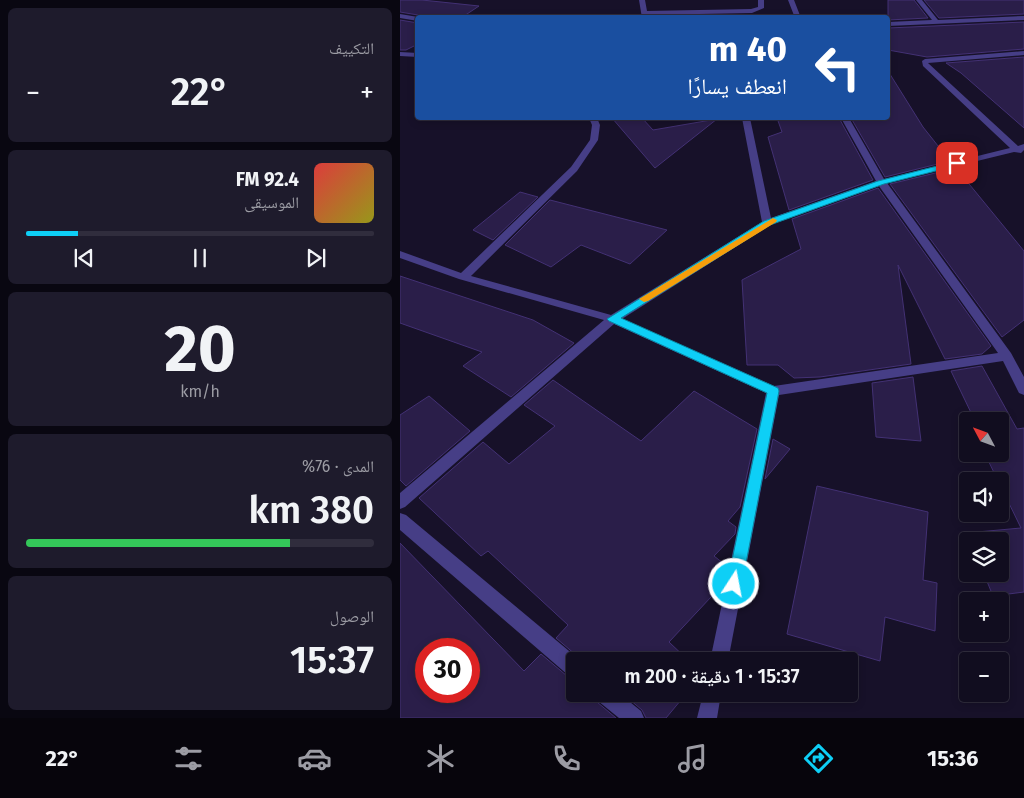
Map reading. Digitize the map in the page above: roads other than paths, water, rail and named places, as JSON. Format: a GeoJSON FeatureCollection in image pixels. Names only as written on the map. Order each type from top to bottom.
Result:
{"type":"FeatureCollection","features":[{"type":"Feature","properties":{"kind":"street"},"geometry":{"type":"LineString","coordinates":[[642,0],[644,15],[752,11],[761,8],[761,0]]}},
{"type":"Feature","properties":{"kind":"street"},"geometry":{"type":"LineString","coordinates":[[791,0],[797,15]]}},
{"type":"Feature","properties":{"kind":"street"},"geometry":{"type":"LineString","coordinates":[[919,0],[936,21]]}},
{"type":"Feature","properties":{"kind":"street"},"geometry":{"type":"LineString","coordinates":[[400,16],[415,18]]}},
{"type":"Feature","properties":{"kind":"street"},"geometry":{"type":"LineString","coordinates":[[890,24],[1024,18]]}},
{"type":"Feature","properties":{"kind":"street"},"geometry":{"type":"LineString","coordinates":[[1024,53],[925,61],[925,66],[1019,148],[1024,155]]}},
{"type":"Feature","properties":{"kind":"street"},"geometry":{"type":"LineString","coordinates":[[400,54],[415,54]]}},
{"type":"Feature","properties":{"kind":"street"},"geometry":{"type":"LineString","coordinates":[[463,277],[574,169],[594,140],[596,125],[594,120]]}},
{"type":"Feature","properties":{"kind":"street"},"geometry":{"type":"LineString","coordinates":[[746,120],[767,223]]}},
{"type":"Feature","properties":{"kind":"street"},"geometry":{"type":"LineString","coordinates":[[846,120],[881,182],[1007,356],[1024,390]]}},
{"type":"Feature","properties":{"kind":"street"},"geometry":{"type":"LineString","coordinates":[[400,502],[612,319],[767,223],[881,182],[1019,148]]}},
{"type":"Feature","properties":{"kind":"street"},"geometry":{"type":"LineString","coordinates":[[400,254],[463,277],[612,319],[773,391],[1007,356]]}},
{"type":"Feature","properties":{"kind":"street"},"geometry":{"type":"LineString","coordinates":[[721,652],[773,391]]}},
{"type":"Feature","properties":{"kind":"street"},"geometry":{"type":"LineString","coordinates":[[400,520],[566,660]]}},
{"type":"Feature","properties":{"kind":"street"},"geometry":{"type":"LineString","coordinates":[[615,702],[634,718]]}},
{"type":"Feature","properties":{"kind":"street"},"geometry":{"type":"LineString","coordinates":[[707,718],[710,702]]}}]}
